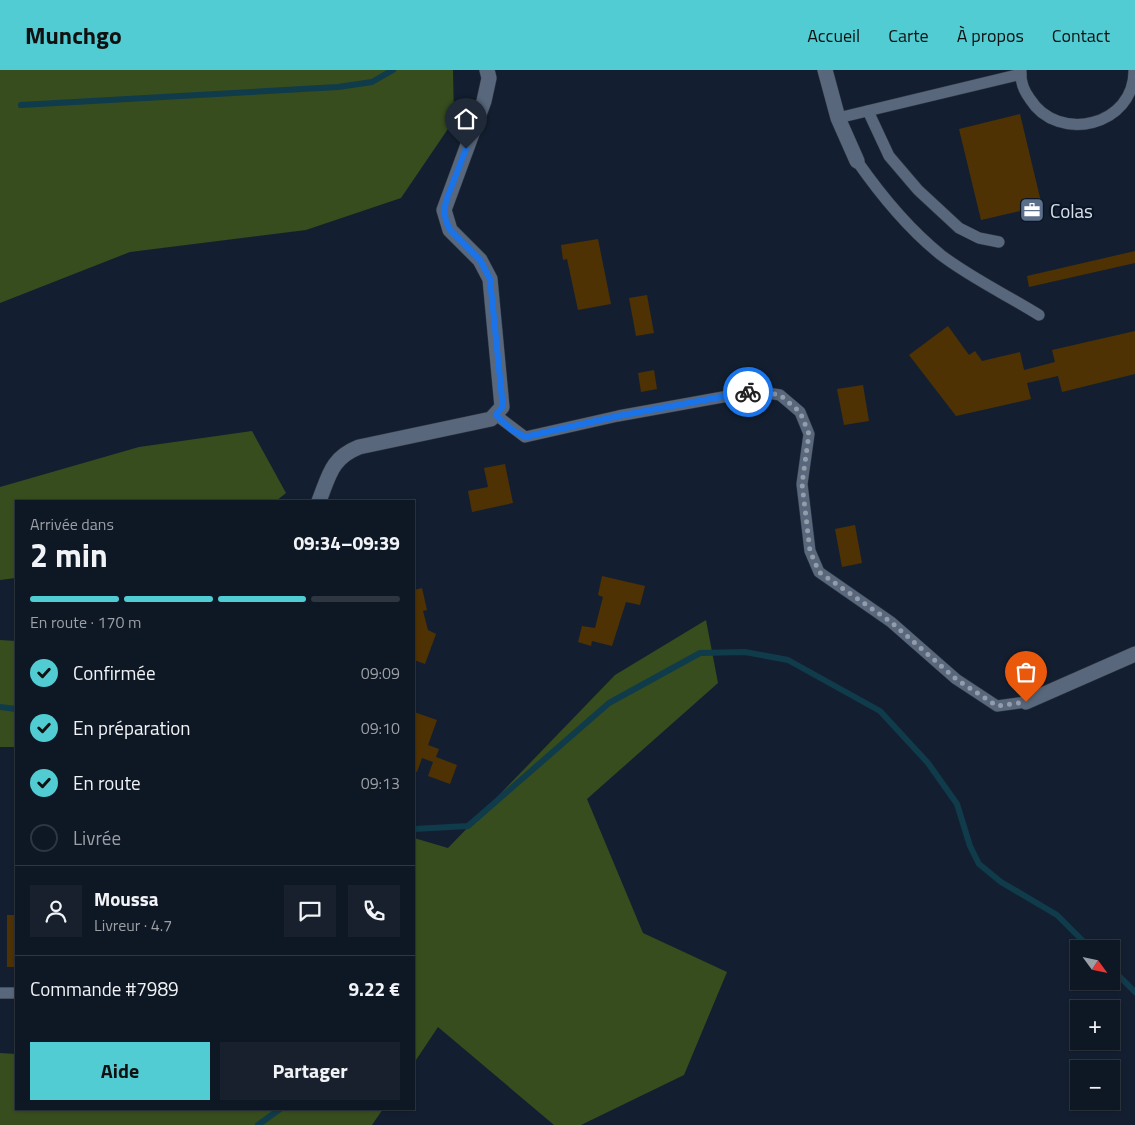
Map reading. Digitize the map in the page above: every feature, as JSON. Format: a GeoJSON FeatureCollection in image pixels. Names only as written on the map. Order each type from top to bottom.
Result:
{"type":"FeatureCollection","features":[{"type":"Feature","properties":{"kind":"street"},"geometry":{"type":"LineString","coordinates":[[319,500],[338,458],[348,451],[359,447],[484,421],[496,415],[502,407],[490,279],[480,260],[450,230],[444,210],[484,100],[489,78],[487,70]]}},
{"type":"Feature","properties":{"kind":"street"},"geometry":{"type":"LineString","coordinates":[[825,70],[838,118],[857,161]]}},
{"type":"Feature","properties":{"kind":"street"},"geometry":{"type":"LineString","coordinates":[[1026,702],[1135,654]]}},
{"type":"Feature","properties":{"kind":"lane"},"geometry":{"type":"LineString","coordinates":[[838,118],[1021,72],[1025,91],[1034,107],[1049,118],[1066,125],[1084,126],[1101,121],[1117,111],[1128,95],[1134,70]]}},
{"type":"Feature","properties":{"kind":"lane"},"geometry":{"type":"LineString","coordinates":[[868,111],[889,156],[918,190],[959,228],[979,238],[999,242]]}},
{"type":"Feature","properties":{"kind":"lane"},"geometry":{"type":"LineString","coordinates":[[857,161],[871,181],[928,244],[1039,315]]}},
{"type":"Feature","properties":{"kind":"lane"},"geometry":{"type":"LineString","coordinates":[[496,415],[512,430],[525,437],[618,416],[756,391],[780,395],[800,412],[809,434],[802,484],[810,551],[819,572],[891,622],[956,679],[997,706],[1026,702]]}},
{"type":"Feature","properties":{"kind":"lane"},"geometry":{"type":"LineString","coordinates":[[0,993],[15,993]]}},
{"type":"Feature","properties":{"kind":"green space"},"geometry":{"type":"Polygon","coordinates":[[[0,70],[453,70],[454,120],[401,198],[306,230],[130,252],[0,303],[0,70]]]}},
{"type":"Feature","properties":{"kind":"green space"},"geometry":{"type":"Polygon","coordinates":[[[252,431],[286,493],[277,500],[15,500],[15,578],[0,580],[0,487],[139,447],[252,431]]]}},
{"type":"Feature","properties":{"kind":"green space"},"geometry":{"type":"Polygon","coordinates":[[[706,620],[718,683],[587,799],[643,933],[727,972],[684,1075],[581,1125],[554,1125],[438,1027],[415,1062],[415,838],[448,848],[615,675],[706,620]]]}},
{"type":"Feature","properties":{"kind":"green space"},"geometry":{"type":"Polygon","coordinates":[[[0,640],[15,641],[15,747],[0,747],[0,640]]]}},
{"type":"Feature","properties":{"kind":"green space"},"geometry":{"type":"Polygon","coordinates":[[[0,1053],[15,1054],[15,1110],[382,1110],[372,1125],[0,1125],[0,1053]]]}},
{"type":"Feature","properties":{"kind":"building"},"geometry":{"type":"Polygon","coordinates":[[[1020,114],[1042,206],[981,220],[959,129],[1020,114]]]}},
{"type":"Feature","properties":{"kind":"building"},"geometry":{"type":"Polygon","coordinates":[[[598,239],[611,304],[578,310],[567,259],[563,260],[561,245],[598,239]]]}},
{"type":"Feature","properties":{"kind":"building"},"geometry":{"type":"Polygon","coordinates":[[[1135,251],[1135,263],[1029,287],[1027,276],[1135,251]]]}},
{"type":"Feature","properties":{"kind":"building"},"geometry":{"type":"Polygon","coordinates":[[[647,295],[654,333],[636,336],[629,298],[647,295]]]}},
{"type":"Feature","properties":{"kind":"building"},"geometry":{"type":"Polygon","coordinates":[[[948,326],[969,355],[975,351],[982,361],[1020,352],[1024,370],[1055,362],[1052,350],[1135,331],[1135,374],[1062,392],[1058,376],[1027,383],[1031,399],[956,416],[909,355],[948,326]]]}},
{"type":"Feature","properties":{"kind":"building"},"geometry":{"type":"Polygon","coordinates":[[[654,370],[657,389],[641,392],[638,373],[654,370]]]}},
{"type":"Feature","properties":{"kind":"building"},"geometry":{"type":"Polygon","coordinates":[[[863,385],[869,421],[844,425],[837,389],[863,385]]]}},
{"type":"Feature","properties":{"kind":"building"},"geometry":{"type":"Polygon","coordinates":[[[505,464],[513,503],[472,512],[468,491],[488,487],[484,468],[505,464]]]}},
{"type":"Feature","properties":{"kind":"building"},"geometry":{"type":"Polygon","coordinates":[[[855,525],[862,563],[842,567],[835,529],[855,525]]]}},
{"type":"Feature","properties":{"kind":"building"},"geometry":{"type":"Polygon","coordinates":[[[602,576],[645,586],[640,605],[626,602],[612,646],[592,641],[591,646],[578,642],[582,626],[595,628],[603,597],[598,595],[602,576]]]}},
{"type":"Feature","properties":{"kind":"building"},"geometry":{"type":"Polygon","coordinates":[[[422,588],[427,610],[423,611],[428,630],[436,634],[425,664],[415,660],[415,590],[422,588]]]}},
{"type":"Feature","properties":{"kind":"building"},"geometry":{"type":"Polygon","coordinates":[[[415,712],[437,720],[428,745],[439,749],[436,757],[457,765],[450,784],[428,776],[433,762],[422,758],[417,772],[415,771],[415,712]]]}},
{"type":"Feature","properties":{"kind":"building"},"geometry":{"type":"Polygon","coordinates":[[[7,915],[15,915],[15,967],[7,967],[7,915]]]}},
{"type":"Feature","properties":{"kind":"waterway"},"geometry":{"type":"LineString","coordinates":[[21,105],[338,87],[372,82],[393,70]]}},
{"type":"Feature","properties":{"kind":"waterway"},"geometry":{"type":"LineString","coordinates":[[415,829],[468,826],[609,703],[700,653],[745,652],[788,660],[880,711],[928,763],[957,804],[970,846],[979,864],[1001,882],[1057,915],[1082,940]]}},
{"type":"Feature","properties":{"kind":"waterway"},"geometry":{"type":"LineString","coordinates":[[0,707],[15,709]]}},
{"type":"Feature","properties":{"kind":"waterway"},"geometry":{"type":"LineString","coordinates":[[1120,977],[1135,992]]}},
{"type":"Feature","properties":{"kind":"waterway"},"geometry":{"type":"LineString","coordinates":[[258,1125],[279,1110]]}},
{"type":"Feature","properties":{"kind":"way so far"},"geometry":{"type":"LineString","coordinates":[[748,392],[756,391],[780,395],[800,412],[809,434],[802,484],[810,551],[819,572],[891,622],[956,679],[997,706],[1026,702]]}},
{"type":"Feature","properties":{"kind":"place","name":"Colas"},"geometry":{"type":"Point","coordinates":[1032,210]}},
{"type":"Feature","properties":{"kind":"route"},"geometry":{"type":"LineString","coordinates":[[466,149],[444,210],[450,230],[480,260],[490,279],[502,398],[502,407],[496,415],[512,430],[525,437],[618,416],[748,392]]}}]}
